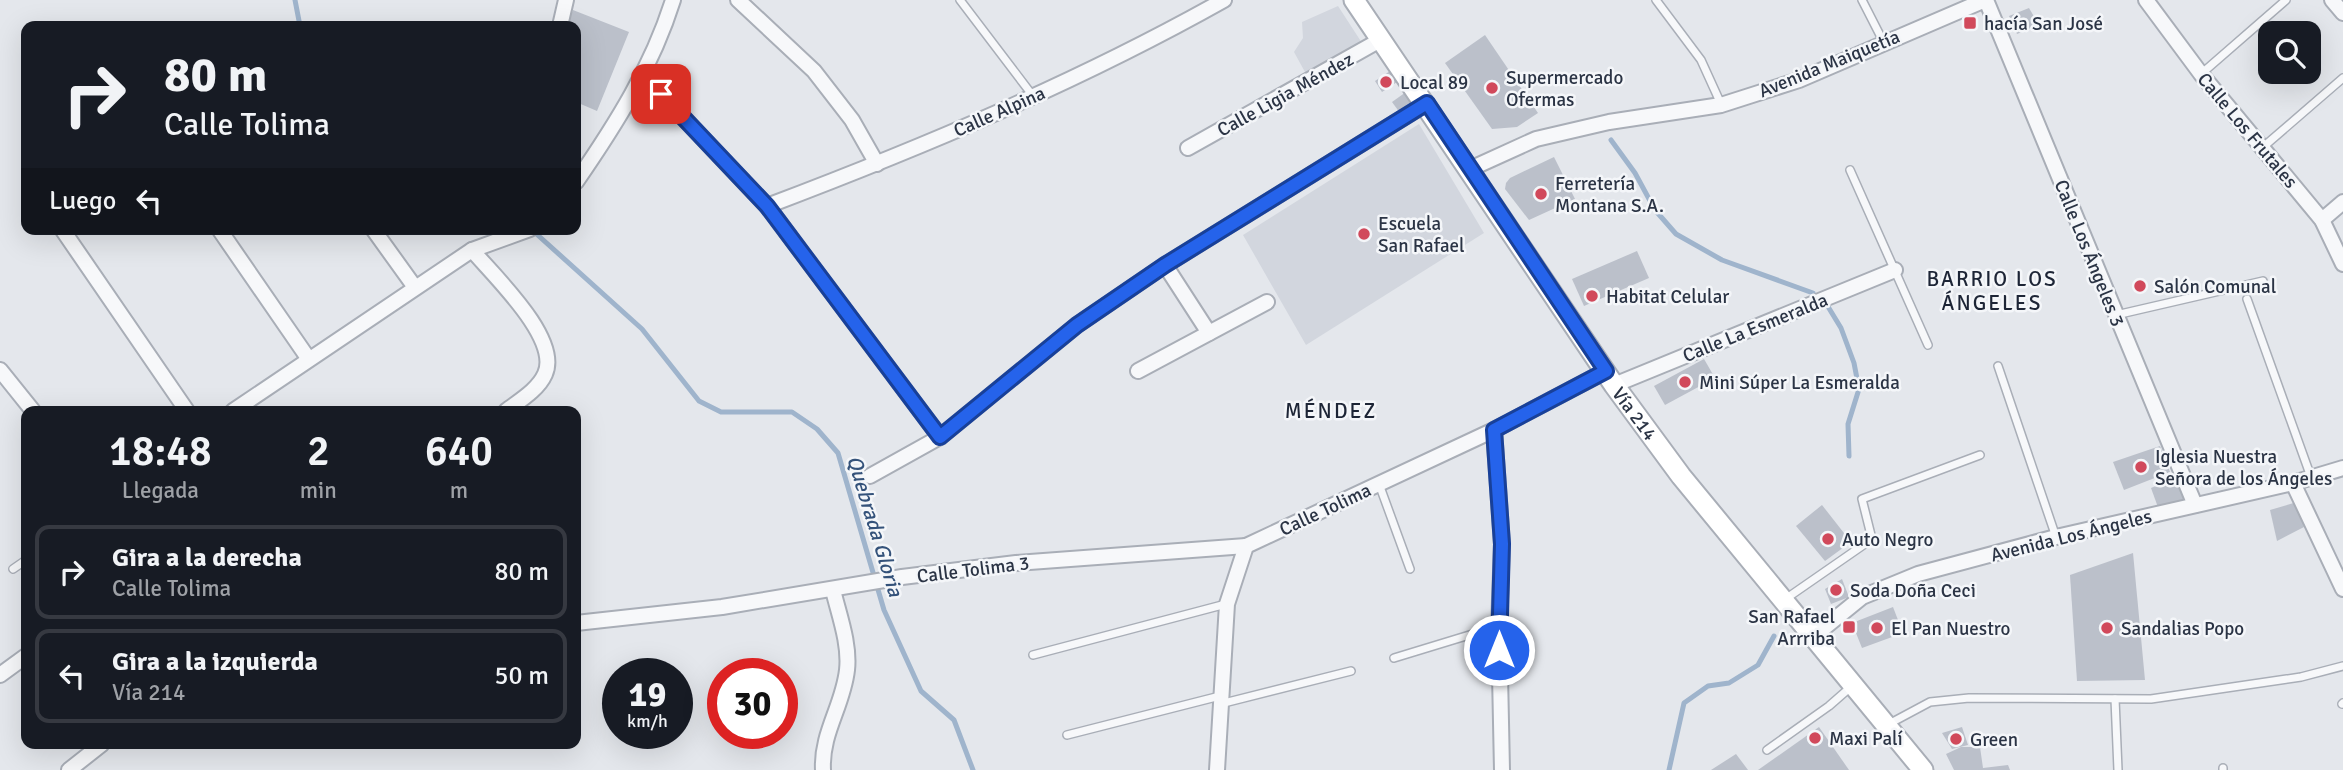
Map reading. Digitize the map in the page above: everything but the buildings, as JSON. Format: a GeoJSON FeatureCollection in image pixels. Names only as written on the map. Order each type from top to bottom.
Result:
{"type":"FeatureCollection","features":[{"type":"Feature","properties":{"kind":"main road","name":"Vía 214"},"geometry":{"type":"LineString","coordinates":[[1354,0],[1427,103],[1610,378],[1681,476],[1923,770]]}},
{"type":"Feature","properties":{"kind":"street"},"geometry":{"type":"LineString","coordinates":[[561,21],[566,0]]}},
{"type":"Feature","properties":{"kind":"street"},"geometry":{"type":"LineString","coordinates":[[581,175],[619,120],[643,75],[673,0]]}},
{"type":"Feature","properties":{"kind":"street"},"geometry":{"type":"LineString","coordinates":[[738,0],[814,71],[852,120],[877,164]]}},
{"type":"Feature","properties":{"kind":"street","name":"Calle Alpina"},"geometry":{"type":"LineString","coordinates":[[767,206],[877,164],[1033,96],[1135,50],[1224,0]]}},
{"type":"Feature","properties":{"kind":"street","name":"Avenida Maiquetía"},"geometry":{"type":"LineString","coordinates":[[1470,169],[1536,139],[1609,122],[1721,105],[1799,79],[1883,41],[1985,0]]}},
{"type":"Feature","properties":{"kind":"street","name":"Calle Los Ángeles 3"},"geometry":{"type":"LineString","coordinates":[[1985,0],[2195,505]]}},
{"type":"Feature","properties":{"kind":"street","name":"Calle Los Frutales"},"geometry":{"type":"LineString","coordinates":[[2146,0],[2201,74],[2322,220],[2343,264]]}},
{"type":"Feature","properties":{"kind":"street"},"geometry":{"type":"LineString","coordinates":[[2332,0],[2343,13]]}},
{"type":"Feature","properties":{"kind":"street","name":"Calle Ligia Méndez"},"geometry":{"type":"LineString","coordinates":[[1188,148],[1382,39]]}},
{"type":"Feature","properties":{"kind":"street"},"geometry":{"type":"LineString","coordinates":[[643,75],[767,206],[940,437]]}},
{"type":"Feature","properties":{"kind":"street"},"geometry":{"type":"LineString","coordinates":[[870,476],[940,437],[1077,325],[1165,265],[1427,103]]}},
{"type":"Feature","properties":{"kind":"street"},"geometry":{"type":"LineString","coordinates":[[2322,220],[2343,202]]}},
{"type":"Feature","properties":{"kind":"street"},"geometry":{"type":"LineString","coordinates":[[66,235],[184,406]]}},
{"type":"Feature","properties":{"kind":"street"},"geometry":{"type":"LineString","coordinates":[[223,235],[308,358]]}},
{"type":"Feature","properties":{"kind":"street"},"geometry":{"type":"LineString","coordinates":[[377,235],[414,286]]}},
{"type":"Feature","properties":{"kind":"street"},"geometry":{"type":"LineString","coordinates":[[240,406],[414,286],[472,250],[516,235]]}},
{"type":"Feature","properties":{"kind":"street"},"geometry":{"type":"LineString","coordinates":[[472,250],[525,314],[546,346],[549,362],[545,375],[538,386],[512,406]]}},
{"type":"Feature","properties":{"kind":"street"},"geometry":{"type":"LineString","coordinates":[[1165,265],[1209,333]]}},
{"type":"Feature","properties":{"kind":"street","name":"Calle La Esmeralda"},"geometry":{"type":"LineString","coordinates":[[1610,378],[1895,270]]}},
{"type":"Feature","properties":{"kind":"street"},"geometry":{"type":"LineString","coordinates":[[1138,371],[1267,302]]}},
{"type":"Feature","properties":{"kind":"street"},"geometry":{"type":"LineString","coordinates":[[0,370],[29,406]]}},
{"type":"Feature","properties":{"kind":"street","name":"Calle Tolima"},"geometry":{"type":"LineString","coordinates":[[1247,546],[1610,378]]}},
{"type":"Feature","properties":{"kind":"street"},"geometry":{"type":"LineString","coordinates":[[1494,430],[1502,544],[1499,626],[1502,770]]}},
{"type":"Feature","properties":{"kind":"street","name":"Avenida Los Ángeles"},"geometry":{"type":"LineString","coordinates":[[1814,636],[1861,597],[1918,573],[2056,537],[2293,483],[2343,468]]}},
{"type":"Feature","properties":{"kind":"street"},"geometry":{"type":"LineString","coordinates":[[2293,483],[2343,590]]}},
{"type":"Feature","properties":{"kind":"street"},"geometry":{"type":"LineString","coordinates":[[1217,770],[1227,604],[1247,546]]}},
{"type":"Feature","properties":{"kind":"street","name":"Calle Tolima 3"},"geometry":{"type":"LineString","coordinates":[[581,622],[722,607],[902,577],[1109,554],[1247,546]]}},
{"type":"Feature","properties":{"kind":"street"},"geometry":{"type":"LineString","coordinates":[[823,770],[822,753],[827,731],[843,691],[847,669],[846,645],[833,590]]}},
{"type":"Feature","properties":{"kind":"street"},"geometry":{"type":"LineString","coordinates":[[0,675],[21,660]]}},
{"type":"Feature","properties":{"kind":"street"},"geometry":{"type":"LineString","coordinates":[[69,770],[94,749]]}},
{"type":"Feature","properties":{"kind":"lane"},"geometry":{"type":"LineString","coordinates":[[960,0],[1033,96]]}},
{"type":"Feature","properties":{"kind":"lane"},"geometry":{"type":"LineString","coordinates":[[1656,0],[1701,60],[1721,105]]}},
{"type":"Feature","properties":{"kind":"lane"},"geometry":{"type":"LineString","coordinates":[[1862,0],[1883,41]]}},
{"type":"Feature","properties":{"kind":"lane"},"geometry":{"type":"LineString","coordinates":[[2201,74],[2286,0]]}},
{"type":"Feature","properties":{"kind":"lane"},"geometry":{"type":"LineString","coordinates":[[2262,148],[2343,78]]}},
{"type":"Feature","properties":{"kind":"lane"},"geometry":{"type":"LineString","coordinates":[[1850,170],[1928,345]]}},
{"type":"Feature","properties":{"kind":"lane"},"geometry":{"type":"LineString","coordinates":[[2115,315],[2263,281]]}},
{"type":"Feature","properties":{"kind":"lane"},"geometry":{"type":"LineString","coordinates":[[2247,299],[2311,477]]}},
{"type":"Feature","properties":{"kind":"lane"},"geometry":{"type":"LineString","coordinates":[[1998,366],[2056,537]]}},
{"type":"Feature","properties":{"kind":"lane"},"geometry":{"type":"LineString","coordinates":[[1783,601],[1872,539],[1862,499],[1980,455]]}},
{"type":"Feature","properties":{"kind":"lane"},"geometry":{"type":"LineString","coordinates":[[1380,484],[1410,569]]}},
{"type":"Feature","properties":{"kind":"lane"},"geometry":{"type":"LineString","coordinates":[[13,569],[21,563]]}},
{"type":"Feature","properties":{"kind":"lane"},"geometry":{"type":"LineString","coordinates":[[1033,655],[1227,604]]}},
{"type":"Feature","properties":{"kind":"lane"},"geometry":{"type":"LineString","coordinates":[[1394,657],[1499,626]]}},
{"type":"Feature","properties":{"kind":"lane"},"geometry":{"type":"LineString","coordinates":[[1887,725],[1930,702],[1969,698],[2115,699],[2187,696],[2301,677],[2343,666]]}},
{"type":"Feature","properties":{"kind":"lane"},"geometry":{"type":"LineString","coordinates":[[1067,735],[1352,671]]}},
{"type":"Feature","properties":{"kind":"lane"},"geometry":{"type":"LineString","coordinates":[[1767,750],[1829,706],[1853,685]]}},
{"type":"Feature","properties":{"kind":"lane"},"geometry":{"type":"LineString","coordinates":[[2115,699],[2118,770]]}},
{"type":"Feature","properties":{"kind":"shaded area"},"geometry":{"type":"Polygon","coordinates":[[[1338,6],[1362,43],[1338,60],[1305,72],[1294,52],[1303,38],[1302,22],[1338,6]]]}},
{"type":"Feature","properties":{"kind":"shaded area","name":"Escuela San Rafael"},"geometry":{"type":"Polygon","coordinates":[[[1419,124],[1484,233],[1306,345],[1243,235],[1419,124]]]}},
{"type":"Feature","properties":{"kind":"waterway","name":"Quebrada Gloria"},"geometry":{"type":"LineString","coordinates":[[295,0],[299,21]]}},
{"type":"Feature","properties":{"kind":"waterway"},"geometry":{"type":"LineString","coordinates":[[1611,140],[1635,173],[1655,210],[1676,234],[1722,260],[1813,293]]}},
{"type":"Feature","properties":{"kind":"waterway","name":"Quebrada Gloria"},"geometry":{"type":"LineString","coordinates":[[538,235],[642,329],[699,401],[721,412],[792,412],[817,429],[838,453],[884,610],[921,691],[954,720],[973,770]]}},
{"type":"Feature","properties":{"kind":"waterway"},"geometry":{"type":"LineString","coordinates":[[1827,305],[1841,328],[1854,363],[1859,389],[1848,424],[1849,456]]}},
{"type":"Feature","properties":{"kind":"waterway"},"geometry":{"type":"LineString","coordinates":[[1669,770],[1684,703],[1708,686],[1729,683],[1758,665],[1774,636]]}},
{"type":"Feature","properties":{"kind":"place","name":"hacía San José"},"geometry":{"type":"Point","coordinates":[1970,23]}},
{"type":"Feature","properties":{"kind":"place","name":"Local 89"},"geometry":{"type":"Point","coordinates":[1386,82]}},
{"type":"Feature","properties":{"kind":"place","name":"Supermercado Ofermas"},"geometry":{"type":"Point","coordinates":[1492,88]}},
{"type":"Feature","properties":{"kind":"place","name":"Ferretería Montana S.A."},"geometry":{"type":"Point","coordinates":[1541,194]}},
{"type":"Feature","properties":{"kind":"place","name":"Escuela San Rafael"},"geometry":{"type":"Point","coordinates":[1364,234]}},
{"type":"Feature","properties":{"kind":"place","name":"Salón Comunal"},"geometry":{"type":"Point","coordinates":[2140,286]}},
{"type":"Feature","properties":{"kind":"place","name":"Habitat Celular"},"geometry":{"type":"Point","coordinates":[1592,296]}},
{"type":"Feature","properties":{"kind":"place","name":"Mini Súper La Esmeralda"},"geometry":{"type":"Point","coordinates":[1685,382]}},
{"type":"Feature","properties":{"kind":"place","name":"Iglesia Nuestra Señora de los Ángeles"},"geometry":{"type":"Point","coordinates":[2141,467]}},
{"type":"Feature","properties":{"kind":"place","name":"Auto Negro"},"geometry":{"type":"Point","coordinates":[1828,539]}},
{"type":"Feature","properties":{"kind":"place","name":"Soda Doña Ceci"},"geometry":{"type":"Point","coordinates":[1836,590]}},
{"type":"Feature","properties":{"kind":"place","name":"San Rafael Arrriba"},"geometry":{"type":"Point","coordinates":[1849,627]}},
{"type":"Feature","properties":{"kind":"place","name":"El Pan Nuestro"},"geometry":{"type":"Point","coordinates":[1877,628]}},
{"type":"Feature","properties":{"kind":"place","name":"Sandalias Popo"},"geometry":{"type":"Point","coordinates":[2107,628]}},
{"type":"Feature","properties":{"kind":"place","name":"Maxi Palí"},"geometry":{"type":"Point","coordinates":[1815,738]}},
{"type":"Feature","properties":{"kind":"place","name":"Green"},"geometry":{"type":"Point","coordinates":[1956,739]}},
{"type":"Feature","properties":{"kind":"district","name":"BARRIO LOS ÁNGELES"},"geometry":{"type":"Point","coordinates":[1992,291]}},
{"type":"Feature","properties":{"kind":"district","name":"MÉNDEZ"},"geometry":{"type":"Point","coordinates":[1331,411]}},
{"type":"Feature","properties":{"kind":"route"},"geometry":{"type":"LineString","coordinates":[[661,94],[767,206],[940,437],[985,404],[1077,325],[1165,265],[1427,103],[1606,371],[1494,430],[1502,544],[1499,650]]}}]}
